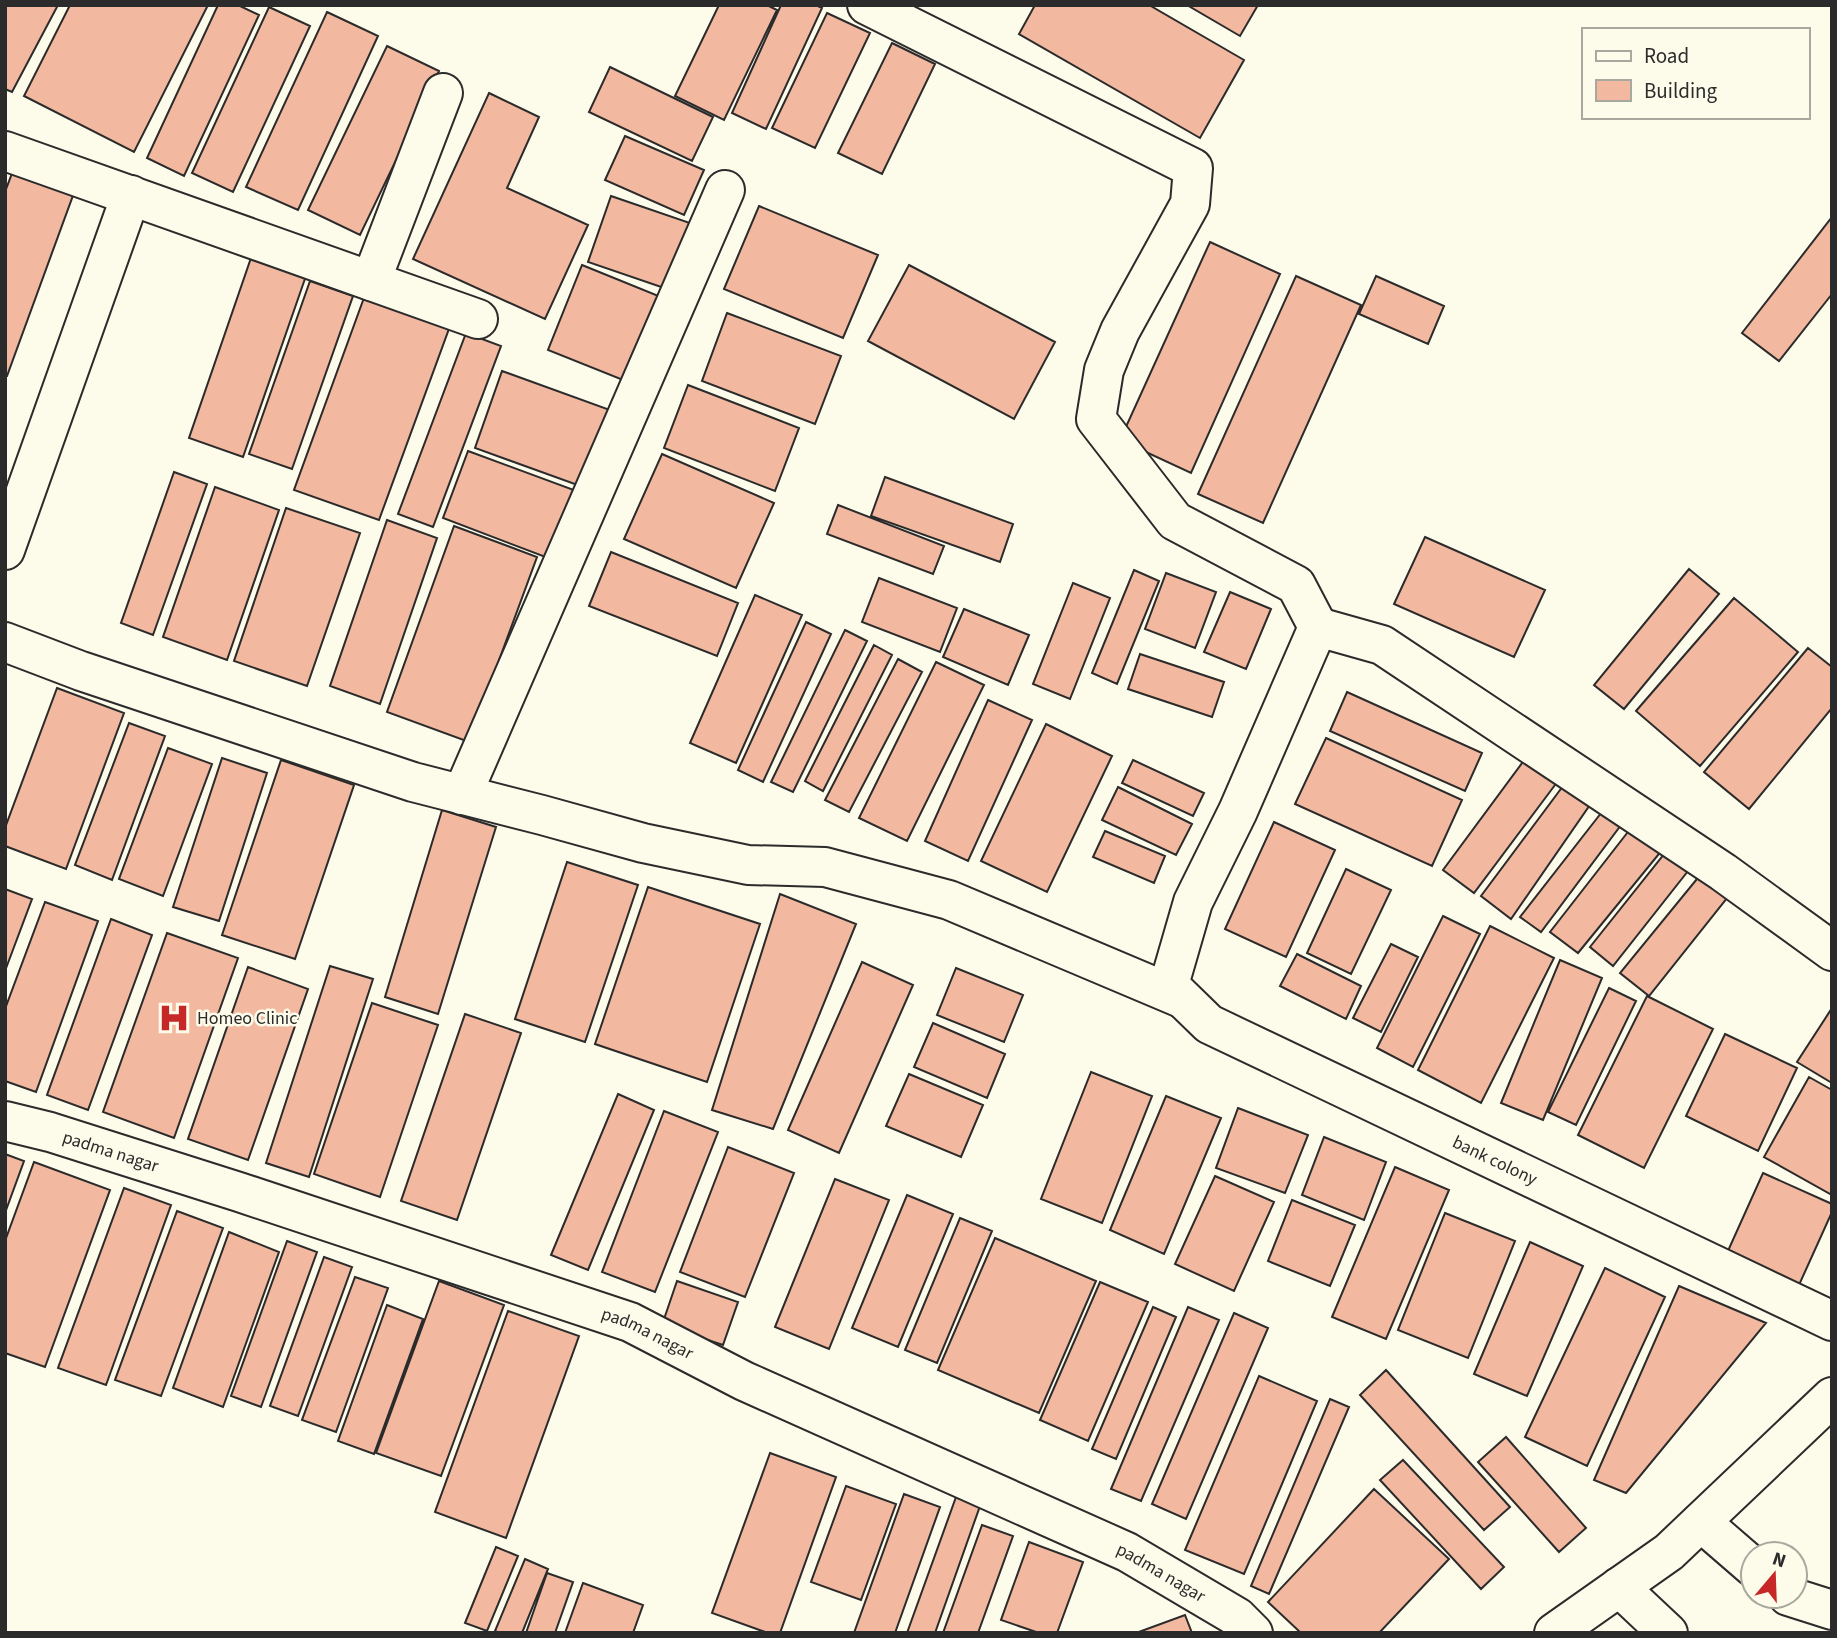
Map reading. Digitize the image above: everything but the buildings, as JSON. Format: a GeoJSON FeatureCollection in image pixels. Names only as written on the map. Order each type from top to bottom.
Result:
{"type":"FeatureCollection","features":[{"type":"Feature","properties":{"kind":"street"},"geometry":{"type":"LineString","coordinates":[[867,5],[1193,168],[1190,204],[1120,331],[1104,370],[1096,419],[1175,521],[1296,585],[1318,626],[1382,645],[1723,872],[1832,951]]}},
{"type":"Feature","properties":{"kind":"street"},"geometry":{"type":"LineString","coordinates":[[371,281],[443,93]]}},
{"type":"Feature","properties":{"kind":"street"},"geometry":{"type":"LineString","coordinates":[[5,151],[478,319]]}},
{"type":"Feature","properties":{"kind":"street"},"geometry":{"type":"LineString","coordinates":[[462,795],[725,190]]}},
{"type":"Feature","properties":{"kind":"street"},"geometry":{"type":"LineString","coordinates":[[5,550],[131,195]]}},
{"type":"Feature","properties":{"kind":"street"},"geometry":{"type":"LineString","coordinates":[[1175,992],[1193,902],[1238,811],[1318,626]]}},
{"type":"Feature","properties":{"kind":"street","name":"bank colony"},"geometry":{"type":"LineString","coordinates":[[5,642],[413,782],[642,844],[748,865],[825,867],[949,900],[1175,992],[1209,1024],[1832,1321]]}},
{"type":"Feature","properties":{"kind":"street","name":"padma nagar"},"geometry":{"type":"LineString","coordinates":[[5,1121],[50,1132],[239,1192],[630,1322],[744,1381],[1127,1552],[1237,1617],[1253,1633]]}},
{"type":"Feature","properties":{"kind":"street"},"geometry":{"type":"LineString","coordinates":[[1554,1633],[1669,1552],[1832,1397]]}},
{"type":"Feature","properties":{"kind":"street"},"geometry":{"type":"LineString","coordinates":[[1701,1522],[1739,1555]]}},
{"type":"Feature","properties":{"kind":"street"},"geometry":{"type":"LineString","coordinates":[[1619,1587],[1668,1633]]}},
{"type":"Feature","properties":{"kind":"street"},"geometry":{"type":"LineString","coordinates":[[1809,1603],[1832,1610]]}},
{"type":"Feature","properties":{"kind":"place","name":"Homeo Clinic"},"geometry":{"type":"Point","coordinates":[174,1018]}}]}
